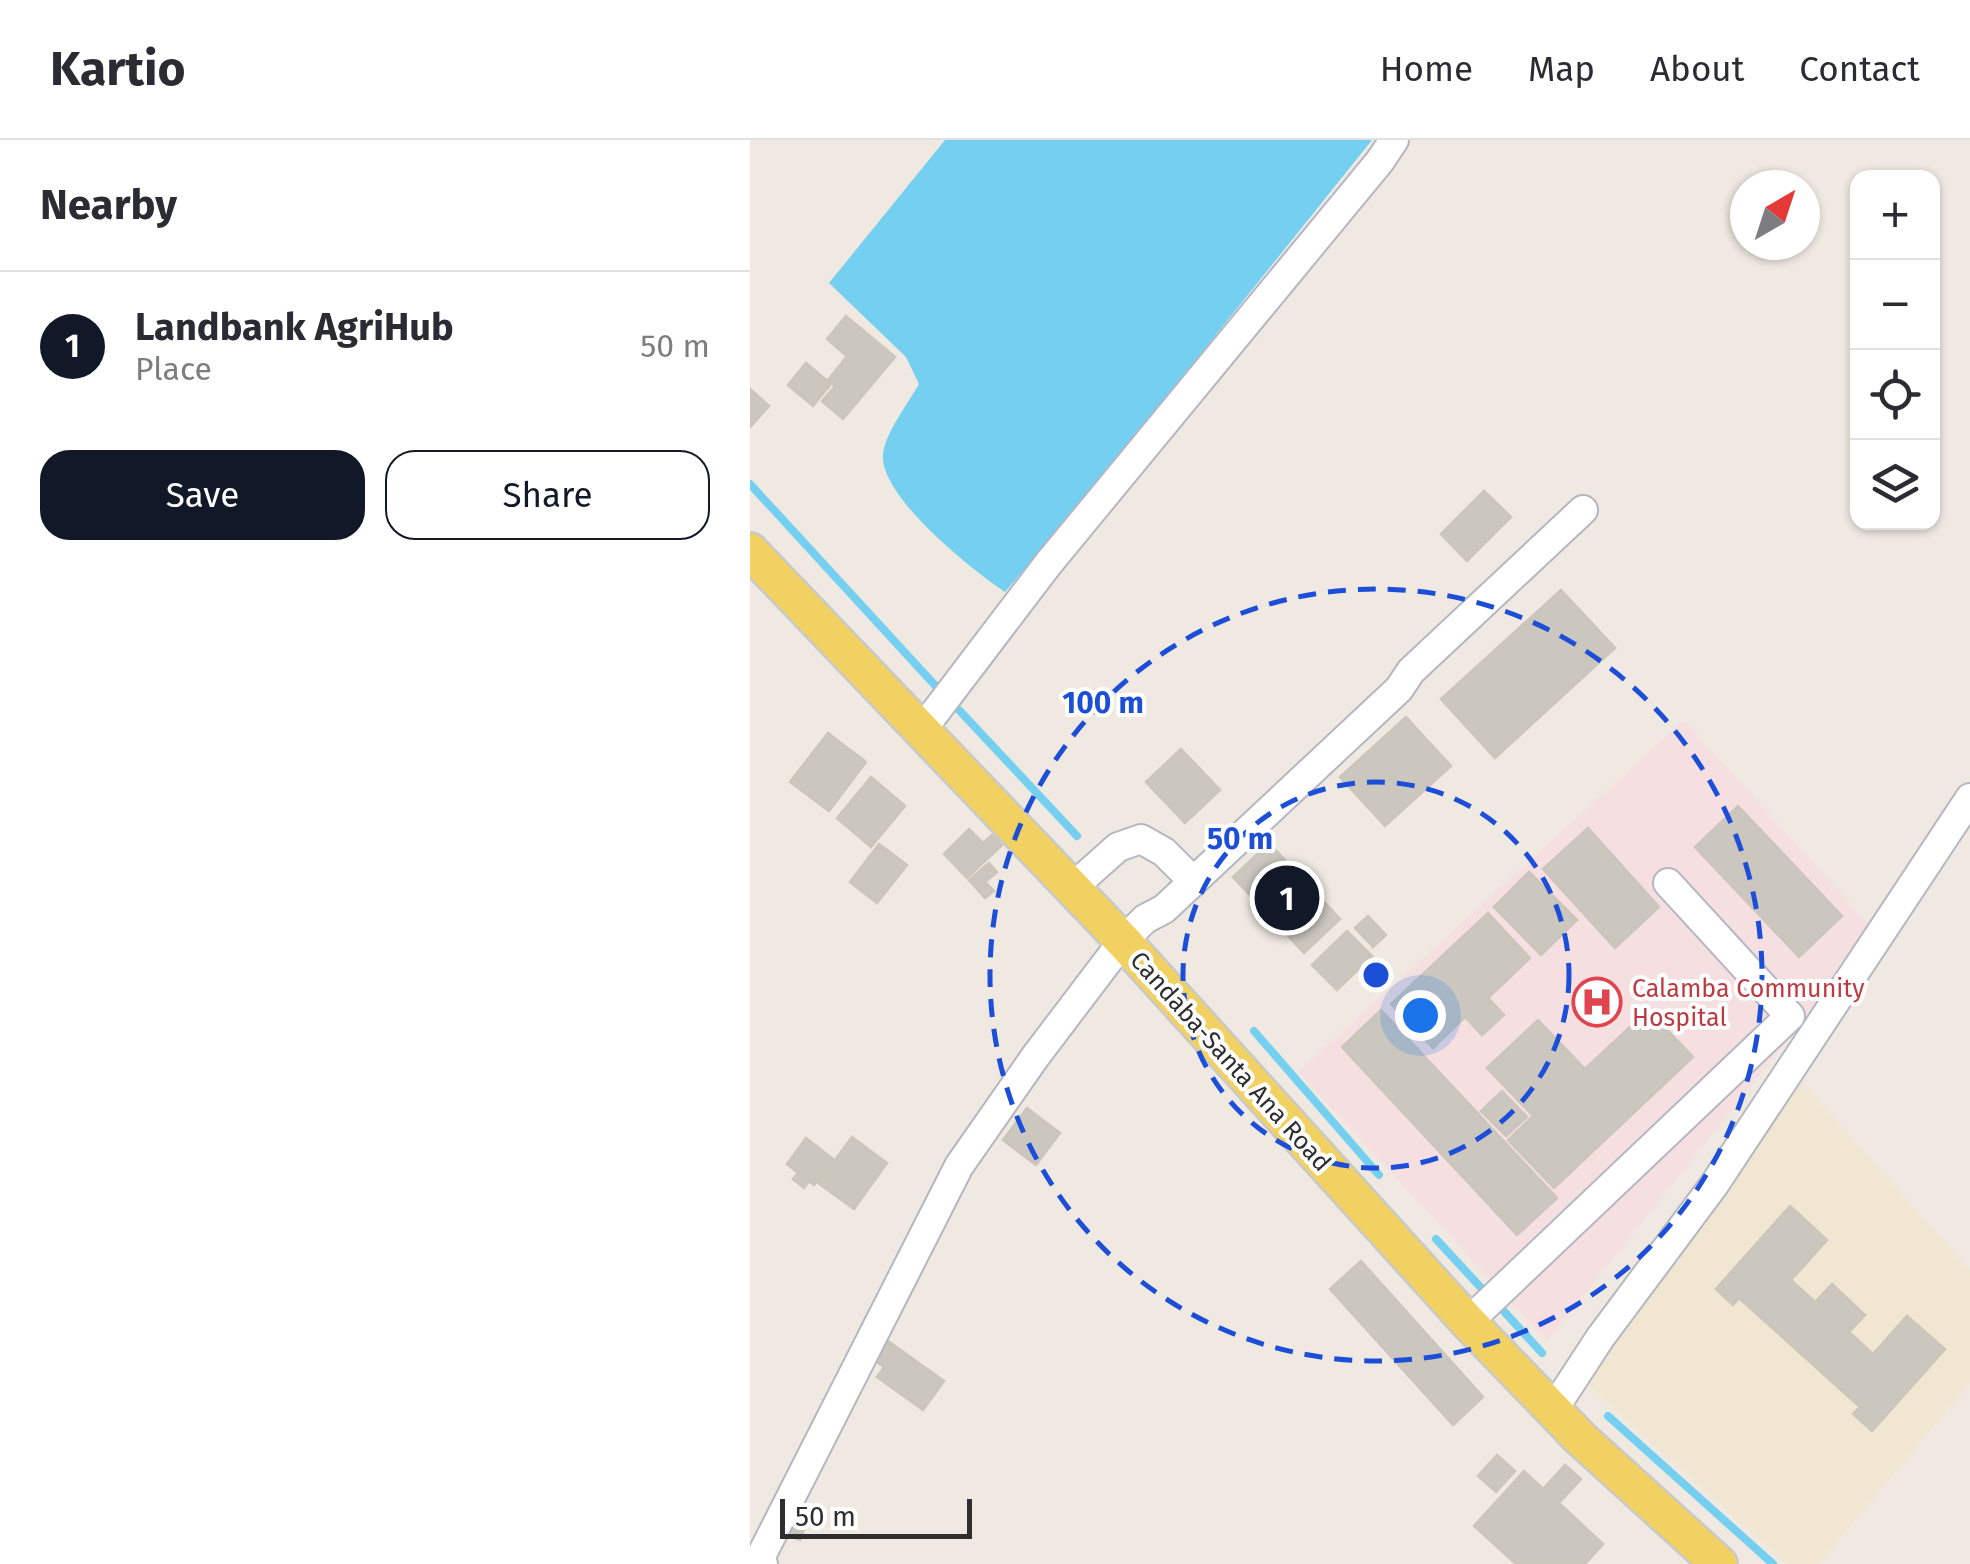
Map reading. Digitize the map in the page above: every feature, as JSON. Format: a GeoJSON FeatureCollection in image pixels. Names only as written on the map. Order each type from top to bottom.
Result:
{"type":"FeatureCollection","features":[{"type":"Feature","properties":{"kind":"main road","name":"Candaba-Santa Ana Road"},"geometry":{"type":"LineString","coordinates":[[750,551],[1072,888],[1134,930],[1468,1322],[1580,1438],[1719,1564]]}},
{"type":"Feature","properties":{"kind":"street"},"geometry":{"type":"LineString","coordinates":[[921,730],[1048,564],[1394,140]]}},
{"type":"Feature","properties":{"kind":"street"},"geometry":{"type":"LineString","coordinates":[[1134,930],[1164,909],[1400,689],[1411,671],[1583,510]]}},
{"type":"Feature","properties":{"kind":"street"},"geometry":{"type":"LineString","coordinates":[[763,1564],[758,1562],[958,1166],[1034,1057],[1150,904],[1390,678],[1411,671]]}},
{"type":"Feature","properties":{"kind":"street"},"geometry":{"type":"LineString","coordinates":[[1553,1410],[1600,1338],[1714,1185],[1970,798]]}},
{"type":"Feature","properties":{"kind":"street"},"geometry":{"type":"LineString","coordinates":[[1072,888],[1118,847],[1141,839],[1164,852],[1184,872]]}},
{"type":"Feature","properties":{"kind":"street"},"geometry":{"type":"LineString","coordinates":[[1468,1322],[1790,1016],[1668,883]]}},
{"type":"Feature","properties":{"kind":"shaded area","name":"Calamba Community Hospital"},"geometry":{"type":"Polygon","coordinates":[[[1684,720],[1875,931],[1547,1341],[1298,1072],[1684,720]]]}},
{"type":"Feature","properties":{"kind":"shaded area"},"geometry":{"type":"Polygon","coordinates":[[[1796,1076],[1970,1271],[1970,1383],[1818,1564],[1787,1564],[1585,1383],[1796,1076]]]}},
{"type":"Feature","properties":{"kind":"water"},"geometry":{"type":"Polygon","coordinates":[[[945,140],[1372,140],[1005,592],[930,530],[896,490],[883,454],[892,428],[919,384],[906,357],[829,283],[945,140]]]}},
{"type":"Feature","properties":{"kind":"building"},"geometry":{"type":"Polygon","coordinates":[[[846,316],[895,357],[843,419],[822,401],[835,386],[828,380],[847,356],[827,339],[846,316]]]}},
{"type":"Feature","properties":{"kind":"building"},"geometry":{"type":"Polygon","coordinates":[[[806,363],[831,384],[813,406],[788,385],[806,363]]]}},
{"type":"Feature","properties":{"kind":"building"},"geometry":{"type":"Polygon","coordinates":[[[750,389],[769,406],[750,427],[750,389]]]}},
{"type":"Feature","properties":{"kind":"building"},"geometry":{"type":"Polygon","coordinates":[[[1484,491],[1511,517],[1467,561],[1441,534],[1484,491]]]}},
{"type":"Feature","properties":{"kind":"building"},"geometry":{"type":"Polygon","coordinates":[[[1561,590],[1615,648],[1495,758],[1441,699],[1561,590]]]}},
{"type":"Feature","properties":{"kind":"building"},"geometry":{"type":"Polygon","coordinates":[[[1406,717],[1451,766],[1385,826],[1340,777],[1406,717]]]}},
{"type":"Feature","properties":{"kind":"building"},"geometry":{"type":"Polygon","coordinates":[[[828,733],[866,762],[829,811],[790,782],[828,733]]]}},
{"type":"Feature","properties":{"kind":"building"},"geometry":{"type":"Polygon","coordinates":[[[1181,749],[1220,790],[1185,823],[1146,782],[1181,749]]]}},
{"type":"Feature","properties":{"kind":"building"},"geometry":{"type":"Polygon","coordinates":[[[871,777],[905,806],[871,847],[837,818],[871,777]]]}},
{"type":"Feature","properties":{"kind":"building"},"geometry":{"type":"Polygon","coordinates":[[[1738,806],[1842,916],[1799,957],[1695,847],[1738,806]]]}},
{"type":"Feature","properties":{"kind":"building"},"geometry":{"type":"Polygon","coordinates":[[[1588,828],[1659,907],[1615,948],[1543,869],[1588,828]]]}},
{"type":"Feature","properties":{"kind":"building"},"geometry":{"type":"Polygon","coordinates":[[[969,829],[983,843],[992,835],[1002,845],[967,878],[944,854],[969,829]]]}},
{"type":"Feature","properties":{"kind":"building"},"geometry":{"type":"Polygon","coordinates":[[[1269,843],[1340,919],[1304,953],[1233,877],[1269,843]]]}},
{"type":"Feature","properties":{"kind":"building"},"geometry":{"type":"Polygon","coordinates":[[[879,844],[907,865],[877,903],[850,882],[879,844]]]}},
{"type":"Feature","properties":{"kind":"building"},"geometry":{"type":"Polygon","coordinates":[[[989,863],[997,872],[985,882],[994,891],[985,898],[969,880],[989,863]]]}},
{"type":"Feature","properties":{"kind":"building"},"geometry":{"type":"Polygon","coordinates":[[[1529,872],[1577,920],[1541,955],[1494,907],[1529,872]]]}},
{"type":"Feature","properties":{"kind":"building"},"geometry":{"type":"Polygon","coordinates":[[[1488,913],[1530,958],[1488,998],[1504,1015],[1482,1035],[1465,1017],[1433,1048],[1391,1004],[1488,913]]]}},
{"type":"Feature","properties":{"kind":"building"},"geometry":{"type":"Polygon","coordinates":[[[1368,916],[1386,935],[1373,947],[1355,928],[1368,916]]]}},
{"type":"Feature","properties":{"kind":"building"},"geometry":{"type":"Polygon","coordinates":[[[1347,931],[1372,956],[1337,990],[1312,965],[1347,931]]]}},
{"type":"Feature","properties":{"kind":"building"},"geometry":{"type":"Polygon","coordinates":[[[1381,1010],[1557,1198],[1517,1235],[1342,1047],[1381,1010]]]}},
{"type":"Feature","properties":{"kind":"building"},"geometry":{"type":"Polygon","coordinates":[[[1648,1010],[1693,1057],[1554,1188],[1508,1140],[1533,1116],[1487,1068],[1538,1020],[1585,1069],[1648,1010]]]}},
{"type":"Feature","properties":{"kind":"building"},"geometry":{"type":"Polygon","coordinates":[[[1502,1091],[1527,1117],[1506,1136],[1481,1111],[1502,1091]]]}},
{"type":"Feature","properties":{"kind":"building"},"geometry":{"type":"Polygon","coordinates":[[[1027,1108],[1060,1133],[1036,1165],[1003,1140],[1027,1108]]]}},
{"type":"Feature","properties":{"kind":"building"},"geometry":{"type":"Polygon","coordinates":[[[852,1137],[887,1163],[854,1209],[818,1183],[852,1137]]]}},
{"type":"Feature","properties":{"kind":"building"},"geometry":{"type":"Polygon","coordinates":[[[806,1138],[833,1159],[814,1185],[809,1181],[804,1188],[793,1179],[798,1173],[787,1164],[806,1138]]]}},
{"type":"Feature","properties":{"kind":"building"},"geometry":{"type":"Polygon","coordinates":[[[1790,1206],[1827,1240],[1791,1280],[1815,1302],[1832,1284],[1865,1315],[1849,1332],[1873,1354],[1907,1316],[1945,1349],[1872,1431],[1853,1414],[1860,1407],[1739,1298],[1733,1305],[1716,1289],[1790,1206]]]}},
{"type":"Feature","properties":{"kind":"building"},"geometry":{"type":"Polygon","coordinates":[[[1361,1261],[1483,1397],[1453,1425],[1330,1289],[1361,1261]]]}},
{"type":"Feature","properties":{"kind":"building"},"geometry":{"type":"Polygon","coordinates":[[[888,1341],[944,1381],[923,1410],[877,1377],[884,1367],[874,1360],[888,1341]]]}},
{"type":"Feature","properties":{"kind":"building"},"geometry":{"type":"Polygon","coordinates":[[[1497,1455],[1515,1471],[1496,1492],[1478,1476],[1497,1455]]]}},
{"type":"Feature","properties":{"kind":"building"},"geometry":{"type":"Polygon","coordinates":[[[1565,1465],[1581,1479],[1559,1503],[1603,1544],[1585,1564],[1516,1564],[1474,1526],[1524,1471],[1543,1489],[1565,1465]]]}},
{"type":"Feature","properties":{"kind":"building"},"geometry":{"type":"Polygon","coordinates":[[[792,1509],[809,1516],[800,1540],[782,1533],[792,1509]]]}},
{"type":"Feature","properties":{"kind":"waterway"},"geometry":{"type":"LineString","coordinates":[[750,484],[943,694]]}},
{"type":"Feature","properties":{"kind":"waterway"},"geometry":{"type":"LineString","coordinates":[[959,710],[1077,836]]}},
{"type":"Feature","properties":{"kind":"waterway"},"geometry":{"type":"LineString","coordinates":[[1254,1031],[1379,1175]]}},
{"type":"Feature","properties":{"kind":"waterway"},"geometry":{"type":"LineString","coordinates":[[1436,1239],[1484,1291]]}},
{"type":"Feature","properties":{"kind":"waterway"},"geometry":{"type":"LineString","coordinates":[[1500,1307],[1542,1353]]}},
{"type":"Feature","properties":{"kind":"waterway"},"geometry":{"type":"LineString","coordinates":[[1608,1416],[1773,1564]]}},
{"type":"Feature","properties":{"kind":"place","name":"Landbank AgriHub"},"geometry":{"type":"Point","coordinates":[1287,898]}},
{"type":"Feature","properties":{"kind":"place","name":"Calamba Community Hospital"},"geometry":{"type":"Point","coordinates":[1597,1002]}}]}
